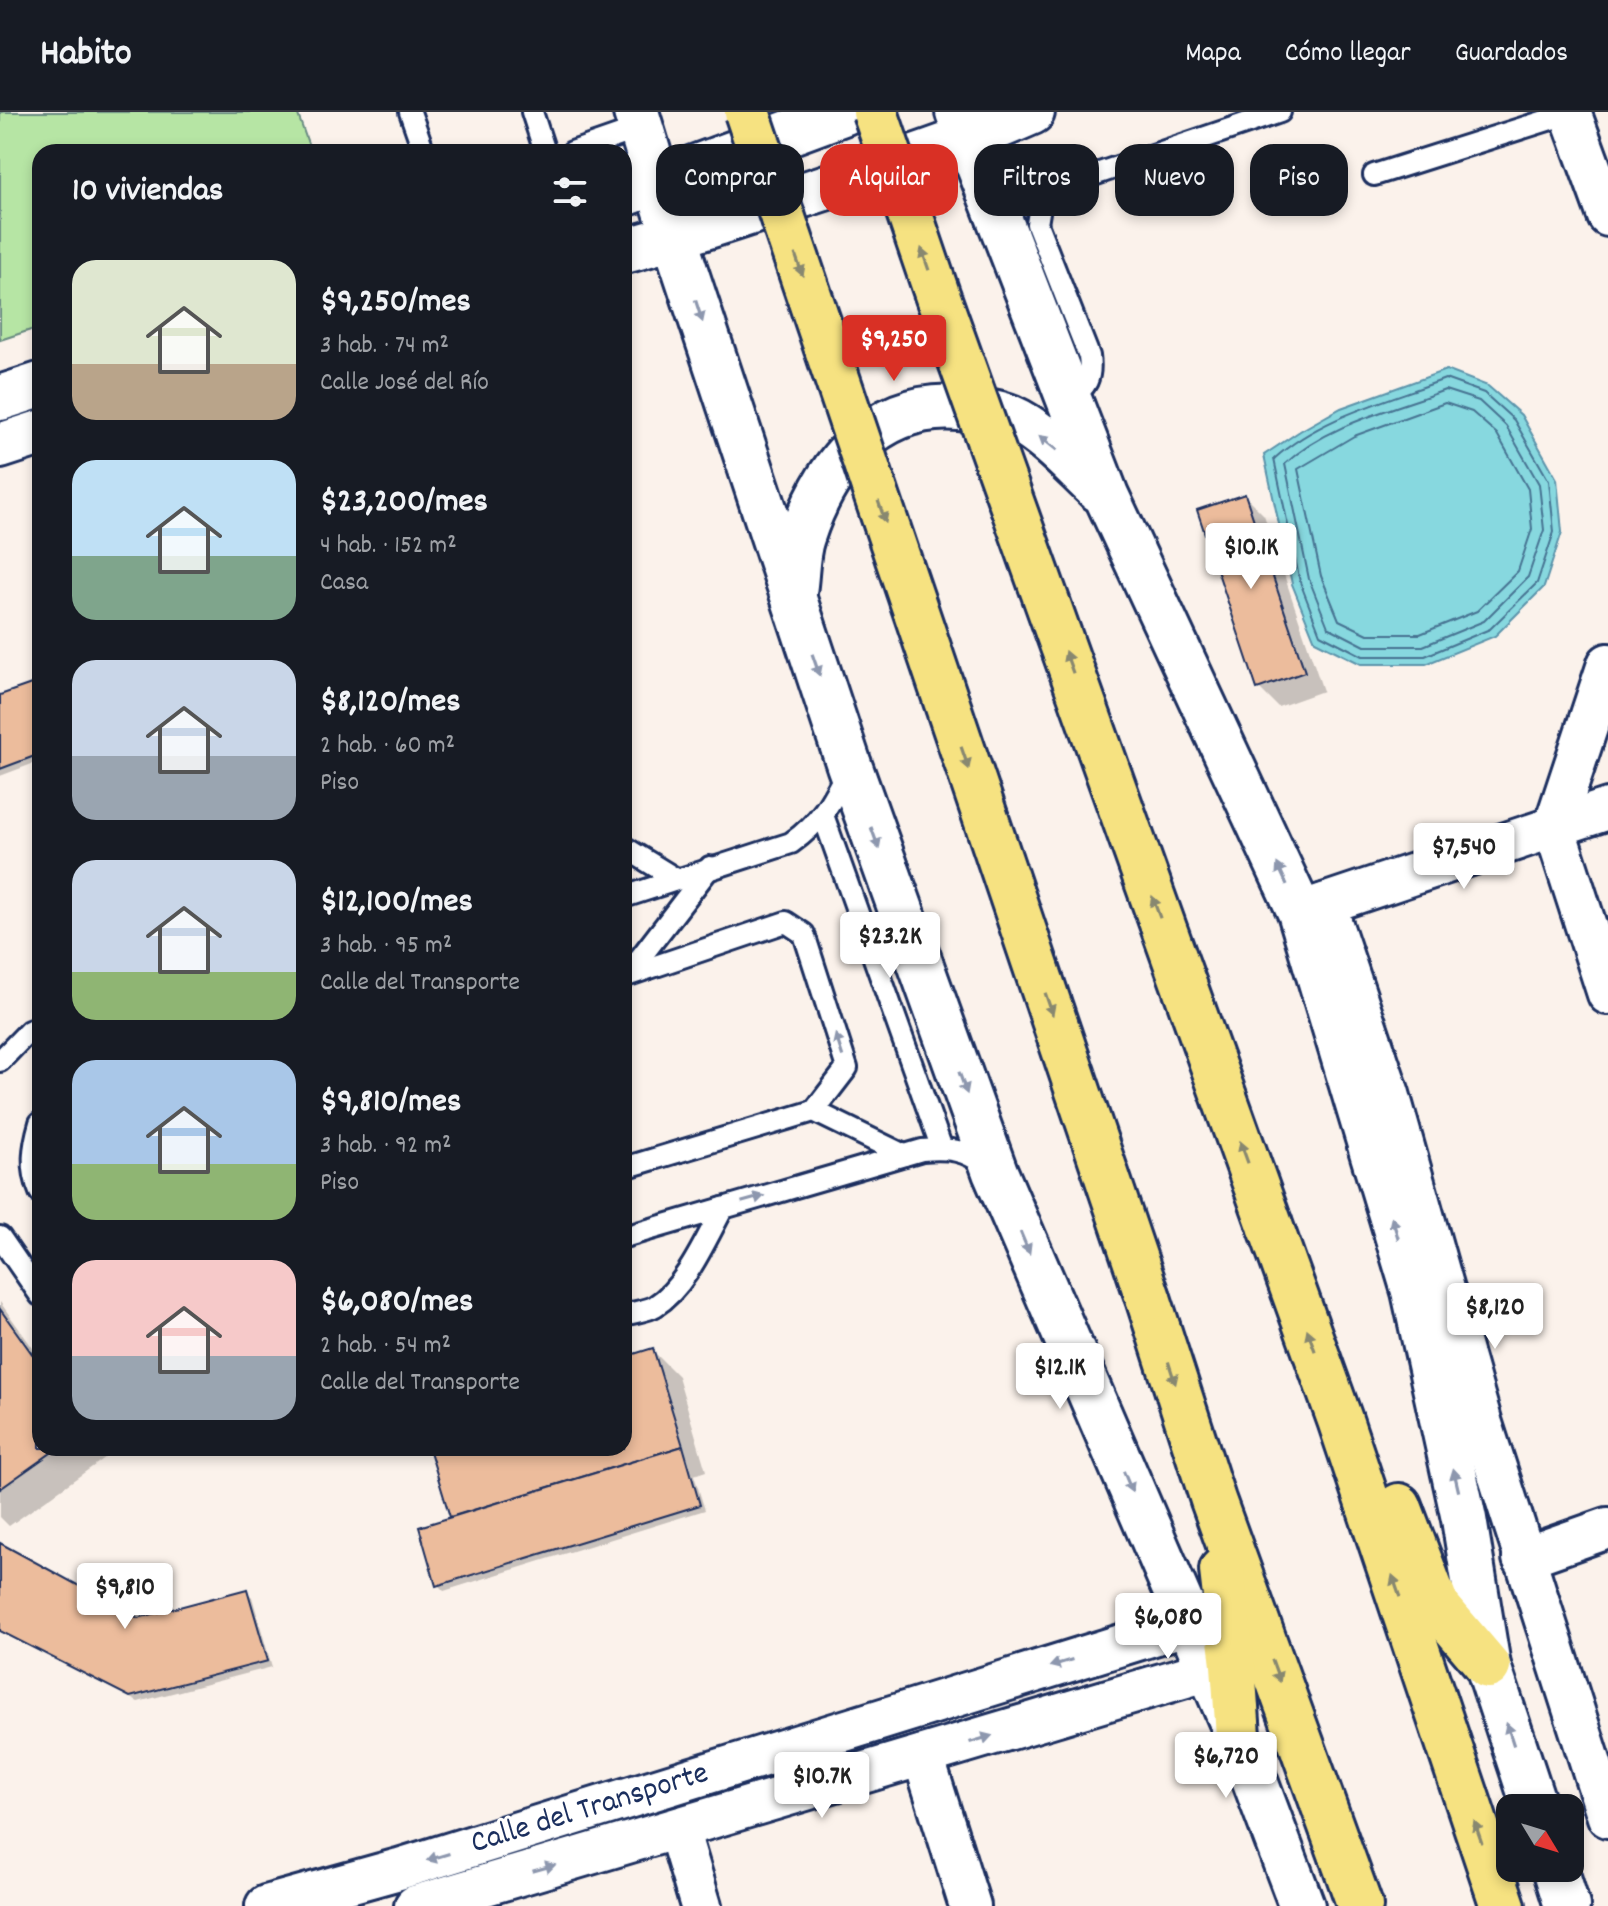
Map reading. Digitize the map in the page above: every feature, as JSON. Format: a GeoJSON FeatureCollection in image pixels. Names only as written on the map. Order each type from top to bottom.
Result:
{"type":"FeatureCollection","features":[{"type":"Feature","properties":{"kind":"highway"},"geometry":{"type":"LineString","coordinates":[[747,112],[1148,1298],[1213,1500],[1360,1906]]}},
{"type":"Feature","properties":{"kind":"highway"},"geometry":{"type":"LineString","coordinates":[[875,112],[938,297],[1340,1420],[1503,1906]]}},
{"type":"Feature","properties":{"kind":"highway"},"geometry":{"type":"LineString","coordinates":[[1340,1420],[1386,1470],[1437,1606],[1488,1666]]}},
{"type":"Feature","properties":{"kind":"highway"},"geometry":{"type":"LineString","coordinates":[[1213,1500],[1233,1665],[1238,1736]]}},
{"type":"Feature","properties":{"kind":"main road"},"geometry":{"type":"LineString","coordinates":[[641,188],[845,112]]}},
{"type":"Feature","properties":{"kind":"main road"},"geometry":{"type":"LineString","coordinates":[[632,249],[845,181],[963,125],[1032,112]]}},
{"type":"Feature","properties":{"kind":"main road"},"geometry":{"type":"LineString","coordinates":[[638,120],[641,188],[674,237],[849,765],[995,1172],[1238,1736],[1302,1906]]}},
{"type":"Feature","properties":{"kind":"main road"},"geometry":{"type":"LineString","coordinates":[[963,125],[1106,495],[1312,908],[1428,1285],[1488,1666],[1530,1794]]}},
{"type":"Feature","properties":{"kind":"main road"},"geometry":{"type":"LineString","coordinates":[[0,398],[32,388]]}},
{"type":"Feature","properties":{"kind":"main road"},"geometry":{"type":"LineString","coordinates":[[794,599],[801,540],[819,494],[835,468],[874,427],[918,410],[948,407],[987,411],[1017,420],[1050,444],[1106,495]]}},
{"type":"Feature","properties":{"kind":"main road"},"geometry":{"type":"LineString","coordinates":[[0,446],[32,436]]}},
{"type":"Feature","properties":{"kind":"main road"},"geometry":{"type":"LineString","coordinates":[[1559,1882],[1567,1906]]}},
{"type":"Feature","properties":{"kind":"street"},"geometry":{"type":"LineString","coordinates":[[1570,112],[1606,205]]}},
{"type":"Feature","properties":{"kind":"street"},"geometry":{"type":"LineString","coordinates":[[1608,664],[1554,827],[1608,994]]}},
{"type":"Feature","properties":{"kind":"street"},"geometry":{"type":"LineString","coordinates":[[1312,908],[1608,809]]}},
{"type":"Feature","properties":{"kind":"street"},"geometry":{"type":"LineString","coordinates":[[1428,1285],[1482,1424],[1608,1817]]}},
{"type":"Feature","properties":{"kind":"street"},"geometry":{"type":"LineString","coordinates":[[1523,1558],[1608,1528]]}},
{"type":"Feature","properties":{"kind":"street","name":"Calle del Transporte"},"geometry":{"type":"LineString","coordinates":[[266,1906],[399,1869],[1189,1624]]}},
{"type":"Feature","properties":{"kind":"street","name":"Calle del Transporte"},"geometry":{"type":"LineString","coordinates":[[415,1906],[1209,1670]]}},
{"type":"Feature","properties":{"kind":"street"},"geometry":{"type":"LineString","coordinates":[[923,1756],[970,1906]]}},
{"type":"Feature","properties":{"kind":"street"},"geometry":{"type":"LineString","coordinates":[[678,1829],[701,1906]]}},
{"type":"Feature","properties":{"kind":"lane"},"geometry":{"type":"LineString","coordinates":[[410,112],[421,144]]}},
{"type":"Feature","properties":{"kind":"lane"},"geometry":{"type":"LineString","coordinates":[[532,112],[542,144]]}},
{"type":"Feature","properties":{"kind":"lane"},"geometry":{"type":"LineString","coordinates":[[1374,175],[1570,112]]}},
{"type":"Feature","properties":{"kind":"lane"},"geometry":{"type":"LineString","coordinates":[[1069,399],[1083,389],[1091,373],[1089,356],[1037,224],[1041,200],[1058,187],[1277,113]]}},
{"type":"Feature","properties":{"kind":"lane"},"geometry":{"type":"LineString","coordinates":[[588,144],[638,120]]}},
{"type":"Feature","properties":{"kind":"lane"},"geometry":{"type":"LineString","coordinates":[[632,894],[791,843],[812,828],[823,815],[849,765]]}},
{"type":"Feature","properties":{"kind":"lane"},"geometry":{"type":"LineString","coordinates":[[823,815],[942,1149]]}},
{"type":"Feature","properties":{"kind":"lane"},"geometry":{"type":"LineString","coordinates":[[632,852],[676,879]]}},
{"type":"Feature","properties":{"kind":"lane"},"geometry":{"type":"LineString","coordinates":[[632,968],[710,867]]}},
{"type":"Feature","properties":{"kind":"lane"},"geometry":{"type":"LineString","coordinates":[[632,974],[786,922],[804,934],[847,1068],[814,1111],[632,1166]]}},
{"type":"Feature","properties":{"kind":"lane"},"geometry":{"type":"LineString","coordinates":[[0,1061],[32,1030]]}},
{"type":"Feature","properties":{"kind":"lane"},"geometry":{"type":"LineString","coordinates":[[814,1111],[904,1155]]}},
{"type":"Feature","properties":{"kind":"lane"},"geometry":{"type":"LineString","coordinates":[[632,1235],[904,1155],[942,1149],[968,1153],[995,1172]]}},
{"type":"Feature","properties":{"kind":"lane"},"geometry":{"type":"LineString","coordinates":[[632,1313],[654,1307],[675,1286],[691,1266],[723,1208]]}},
{"type":"Feature","properties":{"kind":"lane"},"geometry":{"type":"LineString","coordinates":[[0,1237],[32,1283]]}},
{"type":"Feature","properties":{"kind":"green space"},"geometry":{"type":"Polygon","coordinates":[[[0,112],[297,112],[308,144],[32,144],[32,330],[0,340],[0,112]]]}},
{"type":"Feature","properties":{"kind":"water"},"geometry":{"type":"Polygon","coordinates":[[[1446,370],[1488,386],[1521,415],[1557,479],[1562,532],[1544,587],[1495,636],[1426,664],[1361,664],[1315,641],[1292,584],[1264,455],[1341,408],[1446,370]]]}},
{"type":"Feature","properties":{"kind":"building"},"geometry":{"type":"Polygon","coordinates":[[[1245,494],[1305,672],[1257,689],[1197,510],[1245,494]]]}},
{"type":"Feature","properties":{"kind":"building"},"geometry":{"type":"Polygon","coordinates":[[[32,684],[32,757],[0,769],[0,695],[32,684]]]}},
{"type":"Feature","properties":{"kind":"building"},"geometry":{"type":"Polygon","coordinates":[[[0,1309],[32,1354],[32,1456],[47,1456],[0,1489],[0,1309]]]}},
{"type":"Feature","properties":{"kind":"building"},"geometry":{"type":"Polygon","coordinates":[[[653,1348],[683,1446],[450,1517],[431,1456],[632,1456],[632,1355],[653,1348]]]}},
{"type":"Feature","properties":{"kind":"building"},"geometry":{"type":"Polygon","coordinates":[[[683,1446],[700,1505],[436,1586],[419,1527],[683,1446]]]}},
{"type":"Feature","properties":{"kind":"building"},"geometry":{"type":"Polygon","coordinates":[[[0,1543],[138,1618],[247,1589],[268,1661],[130,1697],[0,1631],[0,1543]]]}}]}
